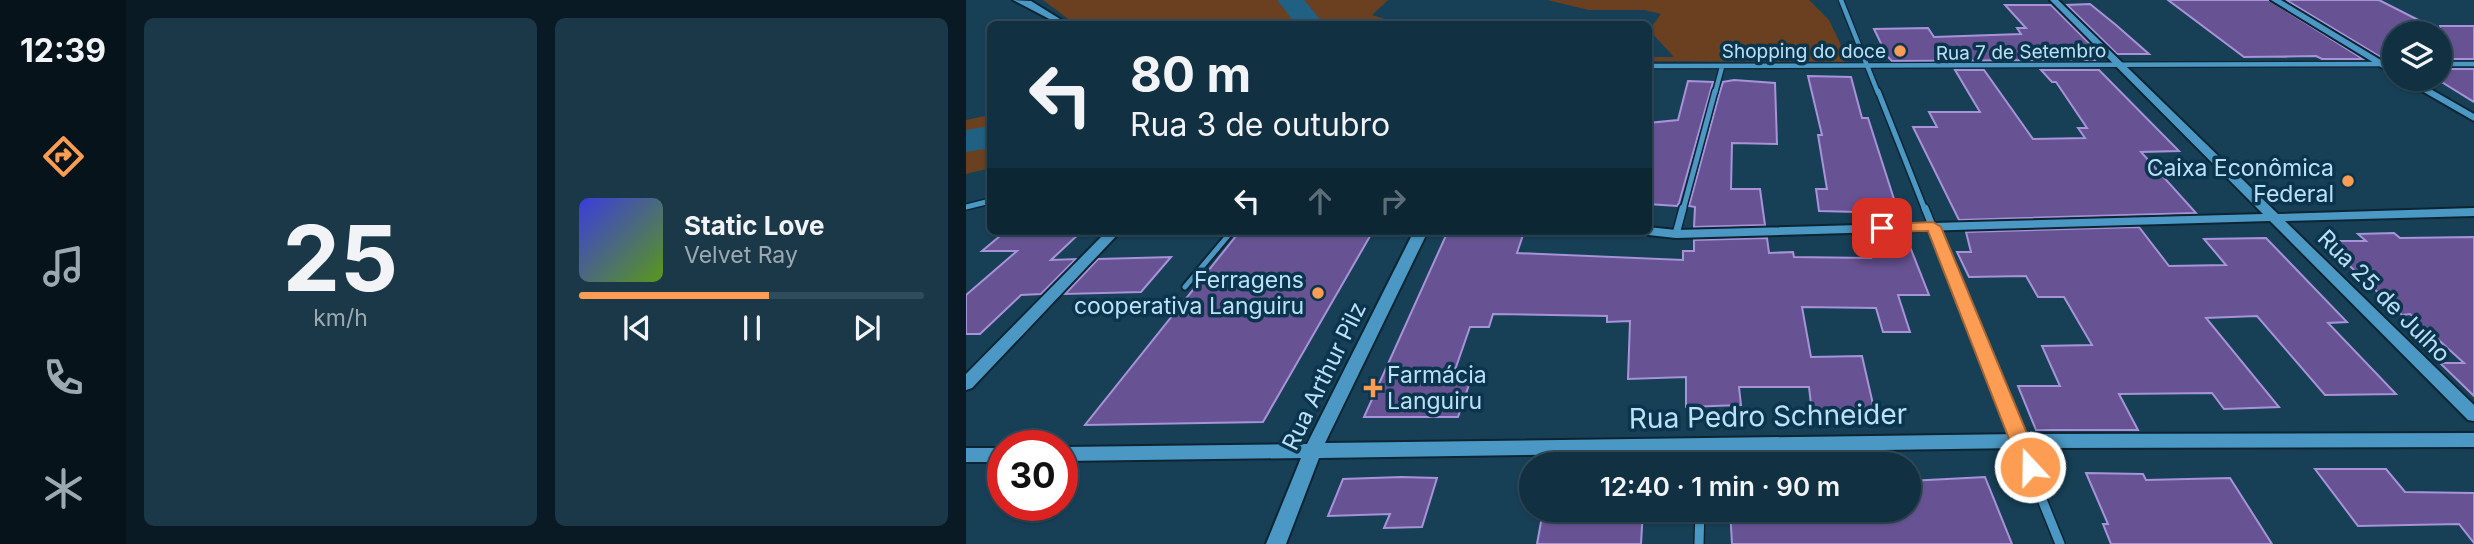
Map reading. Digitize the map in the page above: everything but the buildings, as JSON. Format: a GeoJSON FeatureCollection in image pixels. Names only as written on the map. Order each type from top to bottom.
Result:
{"type":"FeatureCollection","features":[{"type":"Feature","properties":{"kind":"main road"},"geometry":{"type":"LineString","coordinates":[[1017,0],[1028,3],[1059,21]]}},
{"type":"Feature","properties":{"kind":"main road","name":"Rua 25 de Julho"},"geometry":{"type":"LineString","coordinates":[[2054,0],[2474,415]]}},
{"type":"Feature","properties":{"kind":"main road"},"geometry":{"type":"LineString","coordinates":[[2275,0],[2380,64]]}},
{"type":"Feature","properties":{"kind":"main road"},"geometry":{"type":"LineString","coordinates":[[2427,91],[2474,118]]}},
{"type":"Feature","properties":{"kind":"main road"},"geometry":{"type":"LineString","coordinates":[[1652,231],[1676,234],[2474,212]]}},
{"type":"Feature","properties":{"kind":"main road"},"geometry":{"type":"LineString","coordinates":[[966,384],[1110,235]]}},
{"type":"Feature","properties":{"kind":"main road","name":"Rua Arthur Pilz"},"geometry":{"type":"LineString","coordinates":[[1276,544],[1313,450],[1419,235]]}},
{"type":"Feature","properties":{"kind":"main road","name":"Rua Pedro Schneider"},"geometry":{"type":"LineString","coordinates":[[1078,454],[1702,444],[2474,440]]}},
{"type":"Feature","properties":{"kind":"main road"},"geometry":{"type":"LineString","coordinates":[[966,455],[987,454]]}},
{"type":"Feature","properties":{"kind":"street"},"geometry":{"type":"LineString","coordinates":[[1841,0],[2021,441],[2060,544]]}},
{"type":"Feature","properties":{"kind":"street","name":"Rua 7 de Setembro"},"geometry":{"type":"LineString","coordinates":[[1652,66],[1867,68],[2380,64]]}},
{"type":"Feature","properties":{"kind":"street"},"geometry":{"type":"LineString","coordinates":[[2452,64],[2474,64]]}},
{"type":"Feature","properties":{"kind":"street"},"geometry":{"type":"LineString","coordinates":[[1676,234],[1722,67]]}},
{"type":"Feature","properties":{"kind":"street"},"geometry":{"type":"LineString","coordinates":[[966,207],[987,202]]}},
{"type":"Feature","properties":{"kind":"street"},"geometry":{"type":"LineString","coordinates":[[1702,444],[1702,452]]}},
{"type":"Feature","properties":{"kind":"street"},"geometry":{"type":"LineString","coordinates":[[1699,544],[1700,522]]}},
{"type":"Feature","properties":{"kind":"lane"},"geometry":{"type":"LineString","coordinates":[[1185,287],[1229,235]]}},
{"type":"Feature","properties":{"kind":"shaded area"},"geometry":{"type":"Polygon","coordinates":[[[1043,0],[1388,0],[1372,15],[1391,21],[1071,21],[1043,0]]]}},
{"type":"Feature","properties":{"kind":"shaded area"},"geometry":{"type":"Polygon","coordinates":[[[1547,0],[1809,0],[1829,20],[1849,62],[1652,61],[1652,57],[1674,57],[1652,33],[1652,26],[1661,14],[1644,10],[1589,10],[1547,0]]]}},
{"type":"Feature","properties":{"kind":"shaded area"},"geometry":{"type":"Polygon","coordinates":[[[987,116],[987,169],[966,174],[966,120],[987,116]]]}},
{"type":"Feature","properties":{"kind":"waterway"},"geometry":{"type":"LineString","coordinates":[[1290,0],[1308,21]]}},
{"type":"Feature","properties":{"kind":"waterway"},"geometry":{"type":"LineString","coordinates":[[966,141],[987,138]]}},
{"type":"Feature","properties":{"kind":"place","name":"Shopping do doce"},"geometry":{"type":"Point","coordinates":[1900,51]}},
{"type":"Feature","properties":{"kind":"place","name":"Caixa Econômica Federal"},"geometry":{"type":"Point","coordinates":[2348,181]}},
{"type":"Feature","properties":{"kind":"place","name":"Ferragens cooperativa Languiru"},"geometry":{"type":"Point","coordinates":[1318,293]}},
{"type":"Feature","properties":{"kind":"place","name":"Farmácia Languiru"},"geometry":{"type":"Point","coordinates":[1373,388]}},
{"type":"Feature","properties":{"kind":"route"},"geometry":{"type":"LineString","coordinates":[[1882,228],[1933,227],[2030,467]]}}]}
